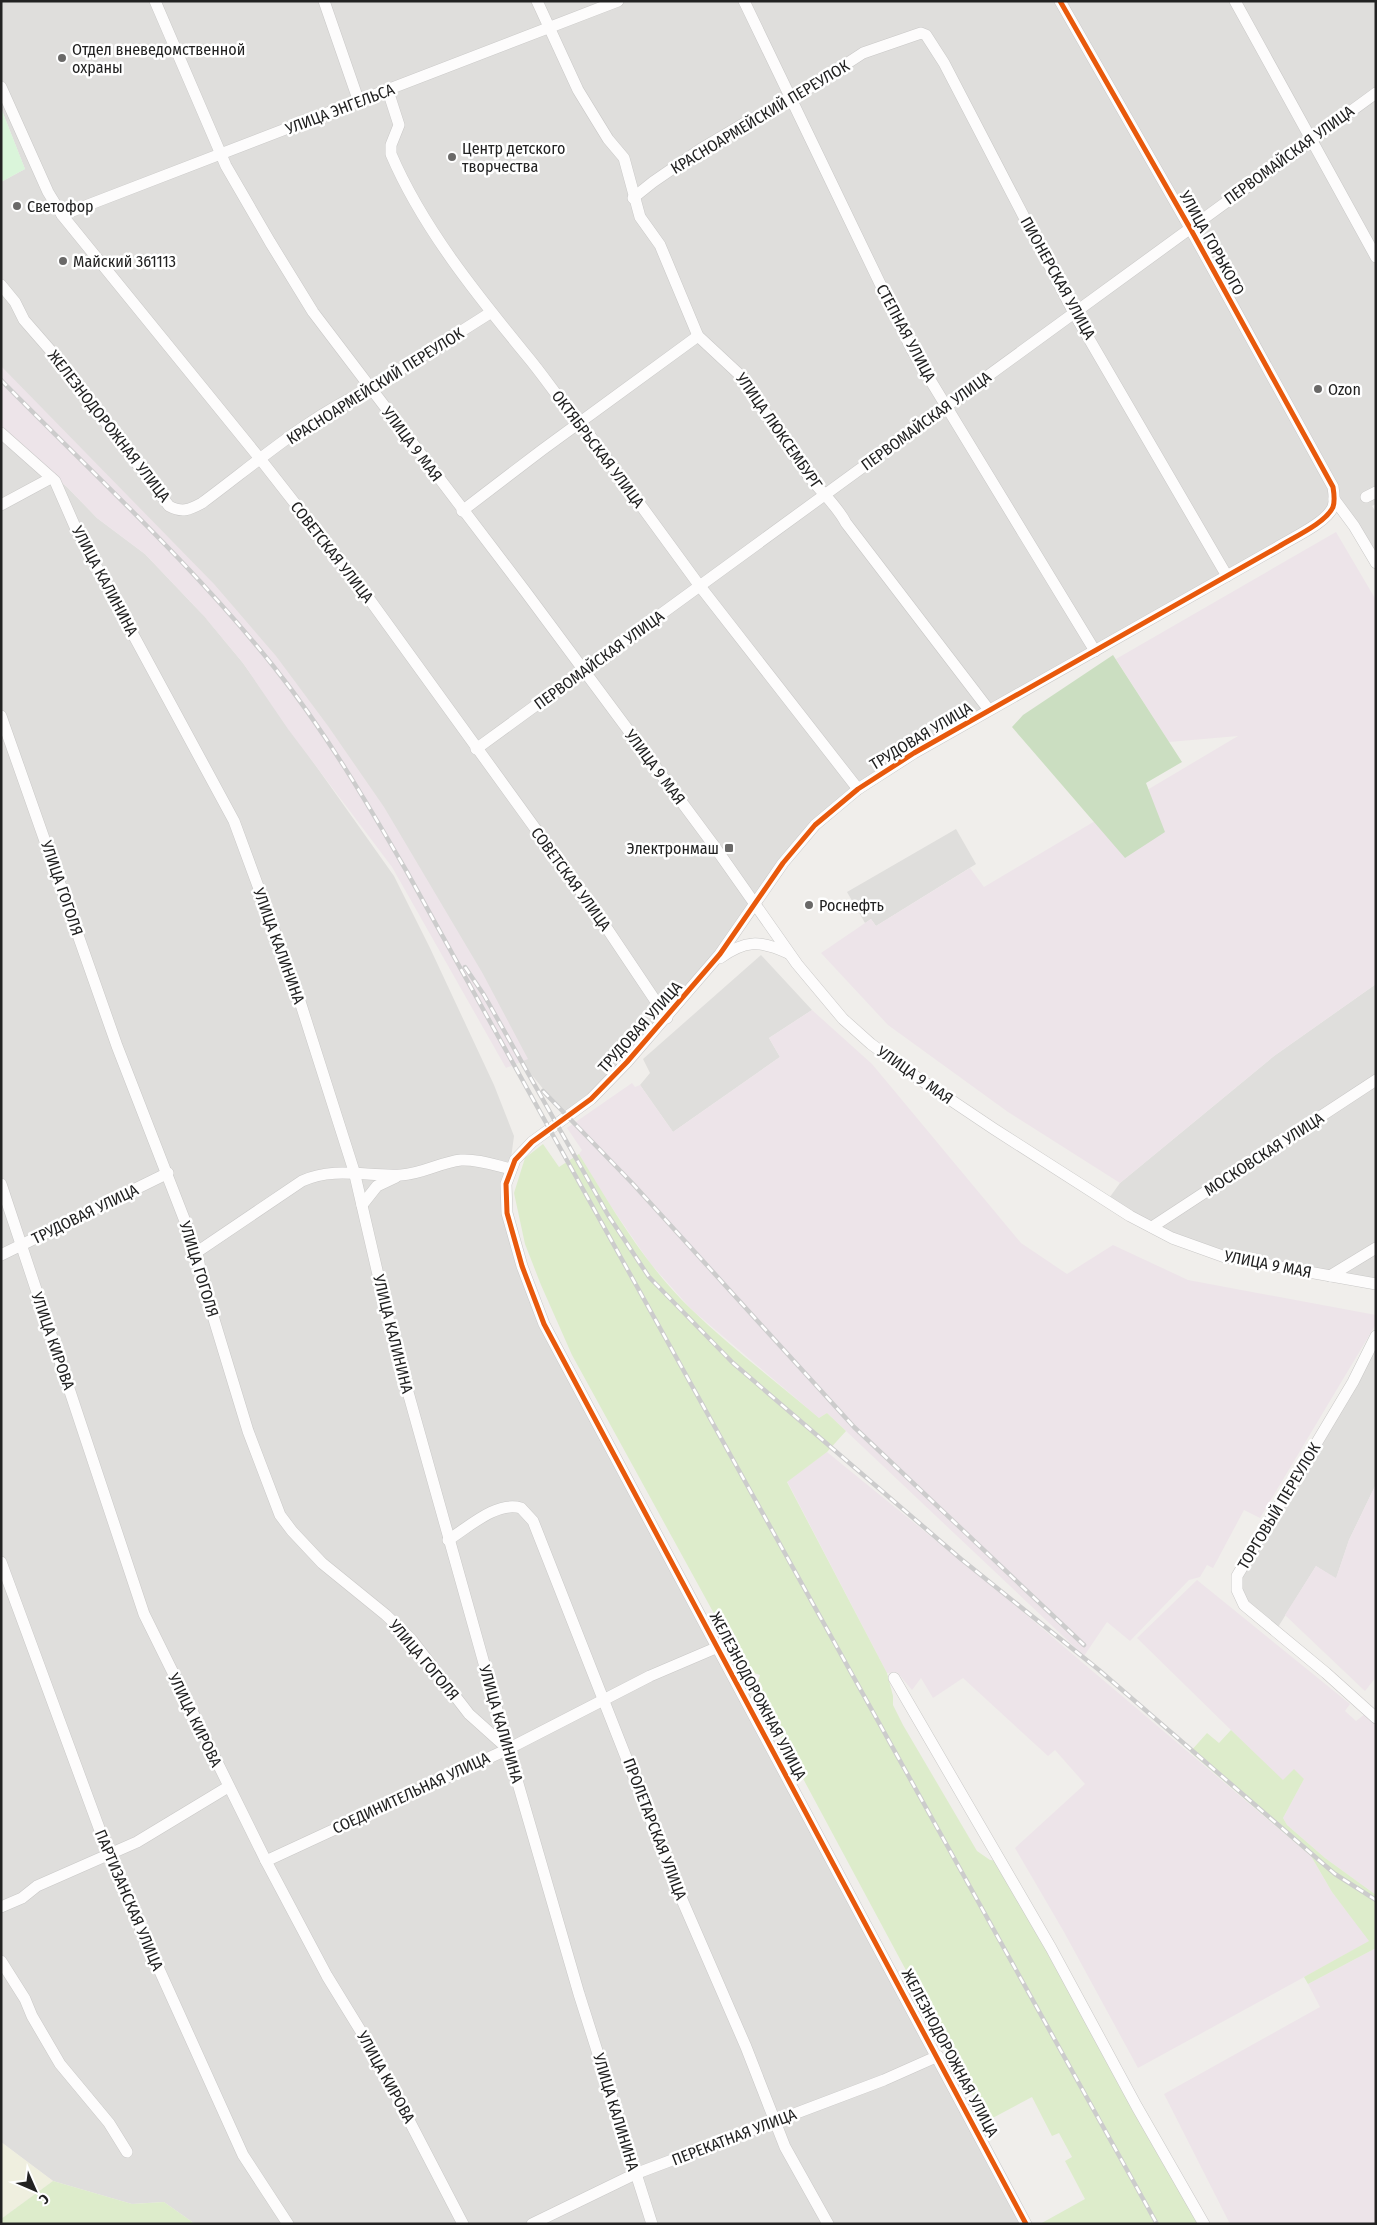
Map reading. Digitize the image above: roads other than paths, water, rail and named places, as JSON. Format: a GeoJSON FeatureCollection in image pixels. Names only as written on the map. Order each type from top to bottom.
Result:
{"type":"FeatureCollection","features":[{"type":"Feature","properties":{"kind":"street","name":"УЛИЦА 9 МАЯ"},"geometry":{"type":"LineString","coordinates":[[155,1],[221,155],[294,284],[370,389],[525,591],[712,843],[788,953],[837,1012],[871,1044],[994,1129],[1130,1216],[1196,1247],[1225,1257],[1376,1284]]}},
{"type":"Feature","properties":{"kind":"street"},"geometry":{"type":"LineString","coordinates":[[324,1],[359,102]]}},
{"type":"Feature","properties":{"kind":"street","name":"УЛИЦА ЛЮКСЕМБУРГ"},"geometry":{"type":"LineString","coordinates":[[537,1],[548,29],[578,90],[603,131],[624,158],[633,198],[640,217],[660,245],[698,336],[741,376],[807,474],[833,502],[846,522],[990,710]]}},
{"type":"Feature","properties":{"kind":"street","name":"УЛИЦА ЭНГЕЛЬСА"},"geometry":{"type":"LineString","coordinates":[[62,215],[618,1]]}},
{"type":"Feature","properties":{"kind":"street","name":"СТЕПНАЯ УЛИЦА"},"geometry":{"type":"LineString","coordinates":[[744,1],[894,315],[946,406],[1095,651]]}},
{"type":"Feature","properties":{"kind":"street","name":"УЛИЦА ГОРЬКОГО"},"geometry":{"type":"LineString","coordinates":[[1060,1],[1190,228],[1333,487],[1334,499],[1354,526],[1376,563]]}},
{"type":"Feature","properties":{"kind":"street"},"geometry":{"type":"LineString","coordinates":[[1236,1],[1376,257]]}},
{"type":"Feature","properties":{"kind":"street","name":"ПИОНЕРСКАЯ УЛИЦА"},"geometry":{"type":"LineString","coordinates":[[863,53],[921,33],[931,40],[1074,313],[1227,576]]}},
{"type":"Feature","properties":{"kind":"street","name":"КРАСНОАРМЕЙСКИЙ ПЕРЕУЛОК"},"geometry":{"type":"LineString","coordinates":[[633,198],[701,149],[840,70],[863,53]]}},
{"type":"Feature","properties":{"kind":"street","name":"СОВЕТСКАЯ УЛИЦА"},"geometry":{"type":"LineString","coordinates":[[1,87],[48,192],[62,215],[261,460],[362,589],[600,918],[667,1018]]}},
{"type":"Feature","properties":{"kind":"street","name":"ОКТЯБРЬСКАЯ УЛИЦА"},"geometry":{"type":"LineString","coordinates":[[388,91],[399,125],[391,145],[391,154],[417,205],[490,313],[528,356],[700,586],[858,789]]}},
{"type":"Feature","properties":{"kind":"street","name":"ПЕРВОМАЙСКАЯ УЛИЦА"},"geometry":{"type":"LineString","coordinates":[[476,749],[826,496],[1376,92]]}},
{"type":"Feature","properties":{"kind":"street","name":"ЖЕЛЕЗНОДОРОЖНАЯ УЛИЦА"},"geometry":{"type":"LineString","coordinates":[[1,285],[15,302],[24,320],[58,359],[169,506],[178,510],[190,510],[261,460]]}},
{"type":"Feature","properties":{"kind":"street","name":"КРАСНОАРМЕЙСКИЙ ПЕРЕУЛОК"},"geometry":{"type":"LineString","coordinates":[[261,460],[315,421],[353,397],[370,389],[490,313]]}},
{"type":"Feature","properties":{"kind":"street"},"geometry":{"type":"LineString","coordinates":[[462,511],[578,423],[698,336]]}},
{"type":"Feature","properties":{"kind":"street"},"geometry":{"type":"LineString","coordinates":[[1,433],[40,466],[50,478],[1,505]]}},
{"type":"Feature","properties":{"kind":"street","name":"УЛИЦА КАЛИНИНА"},"geometry":{"type":"LineString","coordinates":[[50,478],[58,486],[76,529],[234,821],[297,992],[354,1171],[392,1335],[448,1540],[579,1994],[652,2224]]}},
{"type":"Feature","properties":{"kind":"street","name":"ТРУДОВАЯ УЛИЦА"},"geometry":{"type":"LineString","coordinates":[[510,1169],[523,1150],[577,1110],[608,1082],[667,1018],[712,964],[801,840],[827,814],[858,789],[914,753],[1314,525],[1327,515],[1333,507],[1334,499]]}},
{"type":"Feature","properties":{"kind":"street","name":"УЛИЦА ГОГОЛЯ"},"geometry":{"type":"LineString","coordinates":[[1,716],[117,1046],[168,1173],[196,1252],[202,1280],[248,1431],[280,1515],[292,1532],[322,1563],[386,1615],[411,1639],[469,1714],[508,1748]]}},
{"type":"Feature","properties":{"kind":"street"},"geometry":{"type":"LineString","coordinates":[[712,964],[741,946],[756,943],[772,946],[788,953]]}},
{"type":"Feature","properties":{"kind":"street","name":"МОСКОВСКАЯ УЛИЦА"},"geometry":{"type":"LineString","coordinates":[[1152,1227],[1376,1080]]}},
{"type":"Feature","properties":{"kind":"street"},"geometry":{"type":"LineString","coordinates":[[362,1205],[377,1186],[403,1175],[460,1160],[477,1160],[510,1169]]}},
{"type":"Feature","properties":{"kind":"street","name":"ЖЕЛЕЗНОДОРОЖНАЯ УЛИЦА"},"geometry":{"type":"LineString","coordinates":[[510,1169],[506,1184],[507,1213],[522,1266],[544,1324],[938,2056],[1026,2224]]}},
{"type":"Feature","properties":{"kind":"street"},"geometry":{"type":"LineString","coordinates":[[196,1252],[302,1181],[315,1175],[354,1171],[403,1175]]}},
{"type":"Feature","properties":{"kind":"street","name":"ТРУДОВАЯ УЛИЦА"},"geometry":{"type":"LineString","coordinates":[[1,1255],[168,1173]]}},
{"type":"Feature","properties":{"kind":"street","name":"УЛИЦА КИРОВА"},"geometry":{"type":"LineString","coordinates":[[1,1184],[20,1246],[60,1358],[86,1444],[144,1614],[228,1788],[266,1861],[328,1976],[373,2051],[463,2224]]}},
{"type":"Feature","properties":{"kind":"street"},"geometry":{"type":"LineString","coordinates":[[1330,1276],[1376,1248]]}},
{"type":"Feature","properties":{"kind":"street","name":"ТОРГОВЫЙ ПЕРЕУЛОК"},"geometry":{"type":"LineString","coordinates":[[1376,1336],[1353,1382],[1237,1576],[1236,1584],[1244,1605],[1326,1673],[1376,1718]]}},
{"type":"Feature","properties":{"kind":"street","name":"ПРОЛЕТАРСКАЯ УЛИЦА"},"geometry":{"type":"LineString","coordinates":[[448,1540],[501,1508],[516,1506],[527,1513],[533,1521],[555,1581],[604,1699],[683,1902],[776,2121],[785,2147],[828,2224]]}},
{"type":"Feature","properties":{"kind":"street","name":"ПАРТИЗАНСКАЯ УЛИЦА"},"geometry":{"type":"LineString","coordinates":[[1,1562],[109,1854],[172,2000],[243,2155],[288,2224]]}},
{"type":"Feature","properties":{"kind":"street","name":"СОЕДИНИТЕЛЬНАЯ УЛИЦА"},"geometry":{"type":"LineString","coordinates":[[266,1861],[508,1748],[650,1676],[718,1648]]}},
{"type":"Feature","properties":{"kind":"street"},"geometry":{"type":"LineString","coordinates":[[894,1678],[1051,1948],[1137,2108],[1204,2224]]}},
{"type":"Feature","properties":{"kind":"street"},"geometry":{"type":"LineString","coordinates":[[1,1907],[22,1898],[37,1886],[137,1842],[228,1788]]}},
{"type":"Feature","properties":{"kind":"street"},"geometry":{"type":"LineString","coordinates":[[1,1961],[25,1999],[32,2016],[60,2064],[110,2123],[127,2152]]}},
{"type":"Feature","properties":{"kind":"street","name":"ПЕРЕКАТНАЯ УЛИЦА"},"geometry":{"type":"LineString","coordinates":[[532,2224],[635,2174],[884,2080],[938,2056]]}},
{"type":"Feature","properties":{"kind":"railway"},"geometry":{"type":"LineString","coordinates":[[1,380],[210,592],[293,691],[344,767],[407,872],[1157,2224]]}},
{"type":"Feature","properties":{"kind":"railway"},"geometry":{"type":"LineString","coordinates":[[465,967],[484,995],[608,1215],[649,1277],[733,1363],[961,1559],[1099,1670],[1335,1874],[1376,1900]]}},
{"type":"Feature","properties":{"kind":"railway"},"geometry":{"type":"LineString","coordinates":[[543,1091],[633,1184],[854,1427],[1084,1645]]}},
{"type":"Feature","properties":{"kind":"place","name":"Отдел вневедомственной охраны"},"geometry":{"type":"Point","coordinates":[62,58]}},
{"type":"Feature","properties":{"kind":"place","name":"Центр детского творчества"},"geometry":{"type":"Point","coordinates":[452,157]}},
{"type":"Feature","properties":{"kind":"place","name":"Светофор"},"geometry":{"type":"Point","coordinates":[17,206]}},
{"type":"Feature","properties":{"kind":"place","name":"Майский 361113"},"geometry":{"type":"Point","coordinates":[63,261]}},
{"type":"Feature","properties":{"kind":"place","name":"Ozon"},"geometry":{"type":"Point","coordinates":[1318,389]}},
{"type":"Feature","properties":{"kind":"place","name":"Электронмаш"},"geometry":{"type":"Point","coordinates":[729,848]}},
{"type":"Feature","properties":{"kind":"place","name":"Роснефть"},"geometry":{"type":"Point","coordinates":[809,905]}}]}
